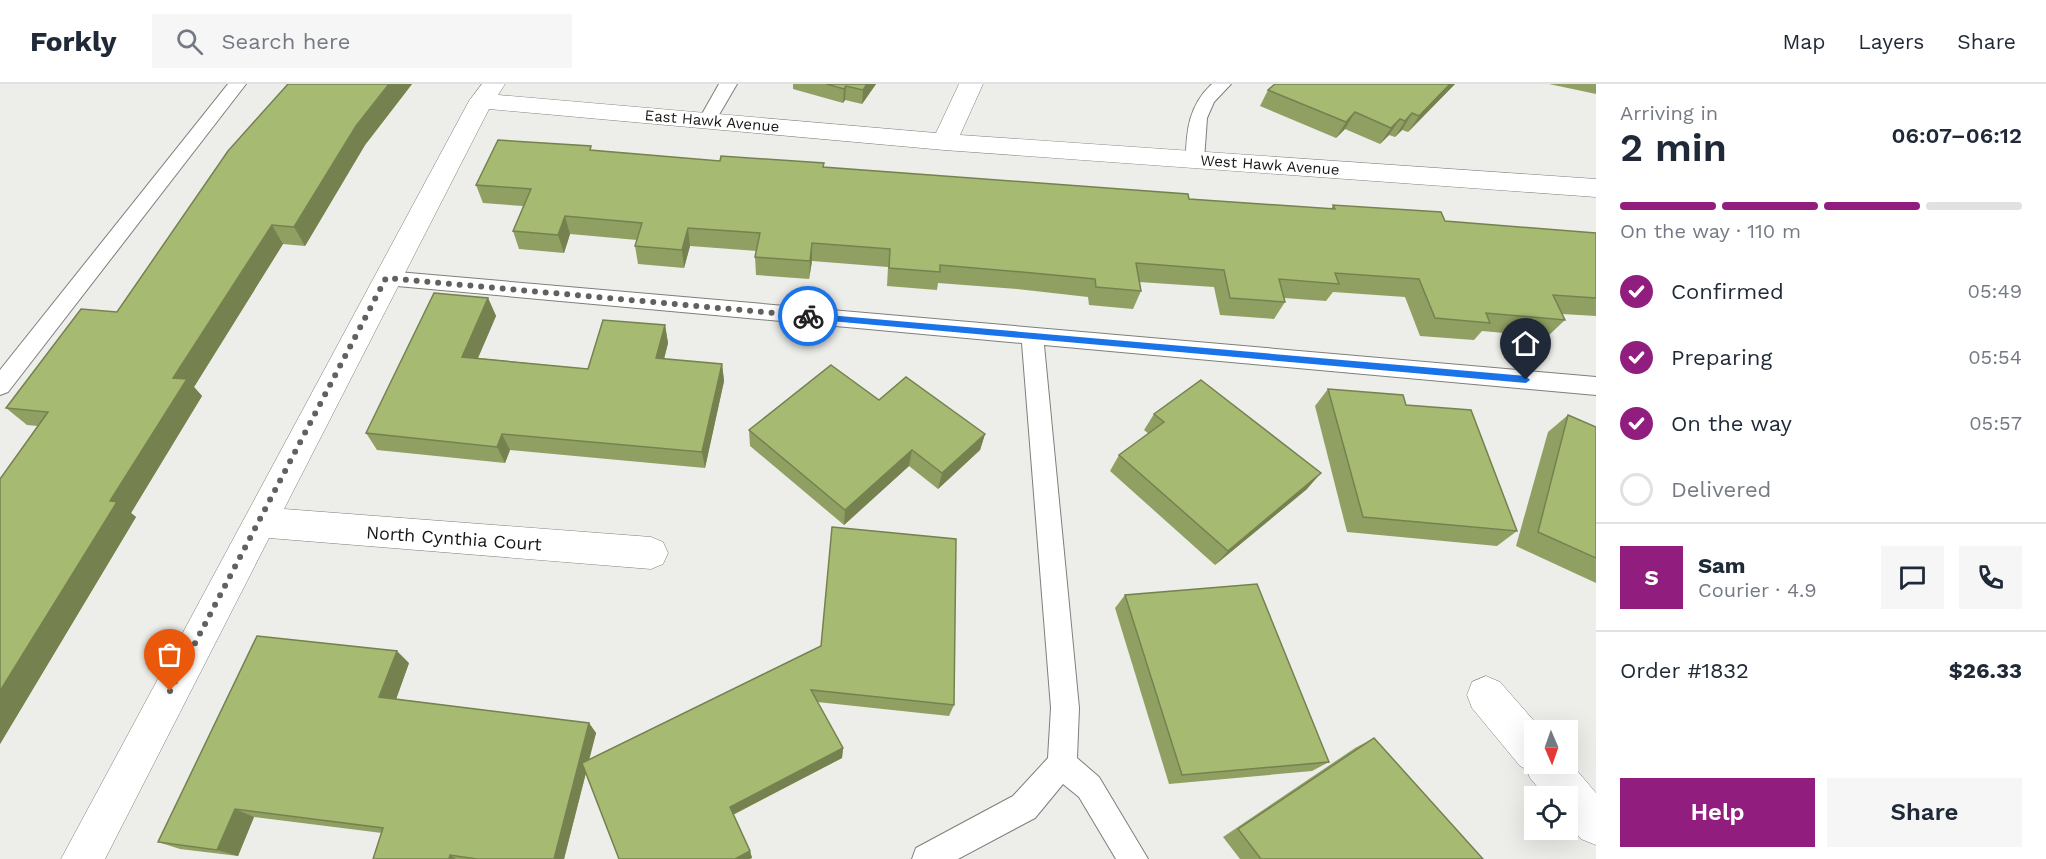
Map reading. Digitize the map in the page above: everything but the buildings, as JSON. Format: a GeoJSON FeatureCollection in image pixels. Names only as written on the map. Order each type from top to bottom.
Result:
{"type":"FeatureCollection","features":[{"type":"Feature","properties":{"kind":"street"},"geometry":{"type":"LineString","coordinates":[[944,142],[971,84]]}},
{"type":"Feature","properties":{"kind":"street","name":"East Hawk Avenue"},"geometry":{"type":"LineString","coordinates":[[488,93],[707,121],[944,142]]}},
{"type":"Feature","properties":{"kind":"street"},"geometry":{"type":"LineString","coordinates":[[82,859],[386,278],[488,93]]}},
{"type":"Feature","properties":{"kind":"street","name":"West Hawk Avenue"},"geometry":{"type":"LineString","coordinates":[[944,142],[1596,188]]}},
{"type":"Feature","properties":{"kind":"street","name":"North Cynthia Court"},"geometry":{"type":"LineString","coordinates":[[258,522],[651,553]]}},
{"type":"Feature","properties":{"kind":"street"},"geometry":{"type":"LineString","coordinates":[[1486,695],[1524,740]]}},
{"type":"Feature","properties":{"kind":"street"},"geometry":{"type":"LineString","coordinates":[[1554,774],[1596,824]]}},
{"type":"Feature","properties":{"kind":"lane"},"geometry":{"type":"LineString","coordinates":[[0,386],[237,84]]}},
{"type":"Feature","properties":{"kind":"lane"},"geometry":{"type":"LineString","coordinates":[[707,121],[728,84]]}},
{"type":"Feature","properties":{"kind":"lane"},"geometry":{"type":"LineString","coordinates":[[1195,160],[1195,121],[1211,93],[1222,84]]}},
{"type":"Feature","properties":{"kind":"lane"},"geometry":{"type":"LineString","coordinates":[[386,278],[1596,386]]}},
{"type":"Feature","properties":{"kind":"lane"},"geometry":{"type":"LineString","coordinates":[[927,859],[1024,807],[1062,765],[1065,708],[1032,336]]}},
{"type":"Feature","properties":{"kind":"lane"},"geometry":{"type":"LineString","coordinates":[[1062,765],[1089,788],[1133,859]]}},
{"type":"Feature","properties":{"kind":"way so far"},"geometry":{"type":"LineString","coordinates":[[170,691],[386,278],[808,316]]}},
{"type":"Feature","properties":{"kind":"route"},"geometry":{"type":"LineString","coordinates":[[808,316],[1526,380]]}}]}
